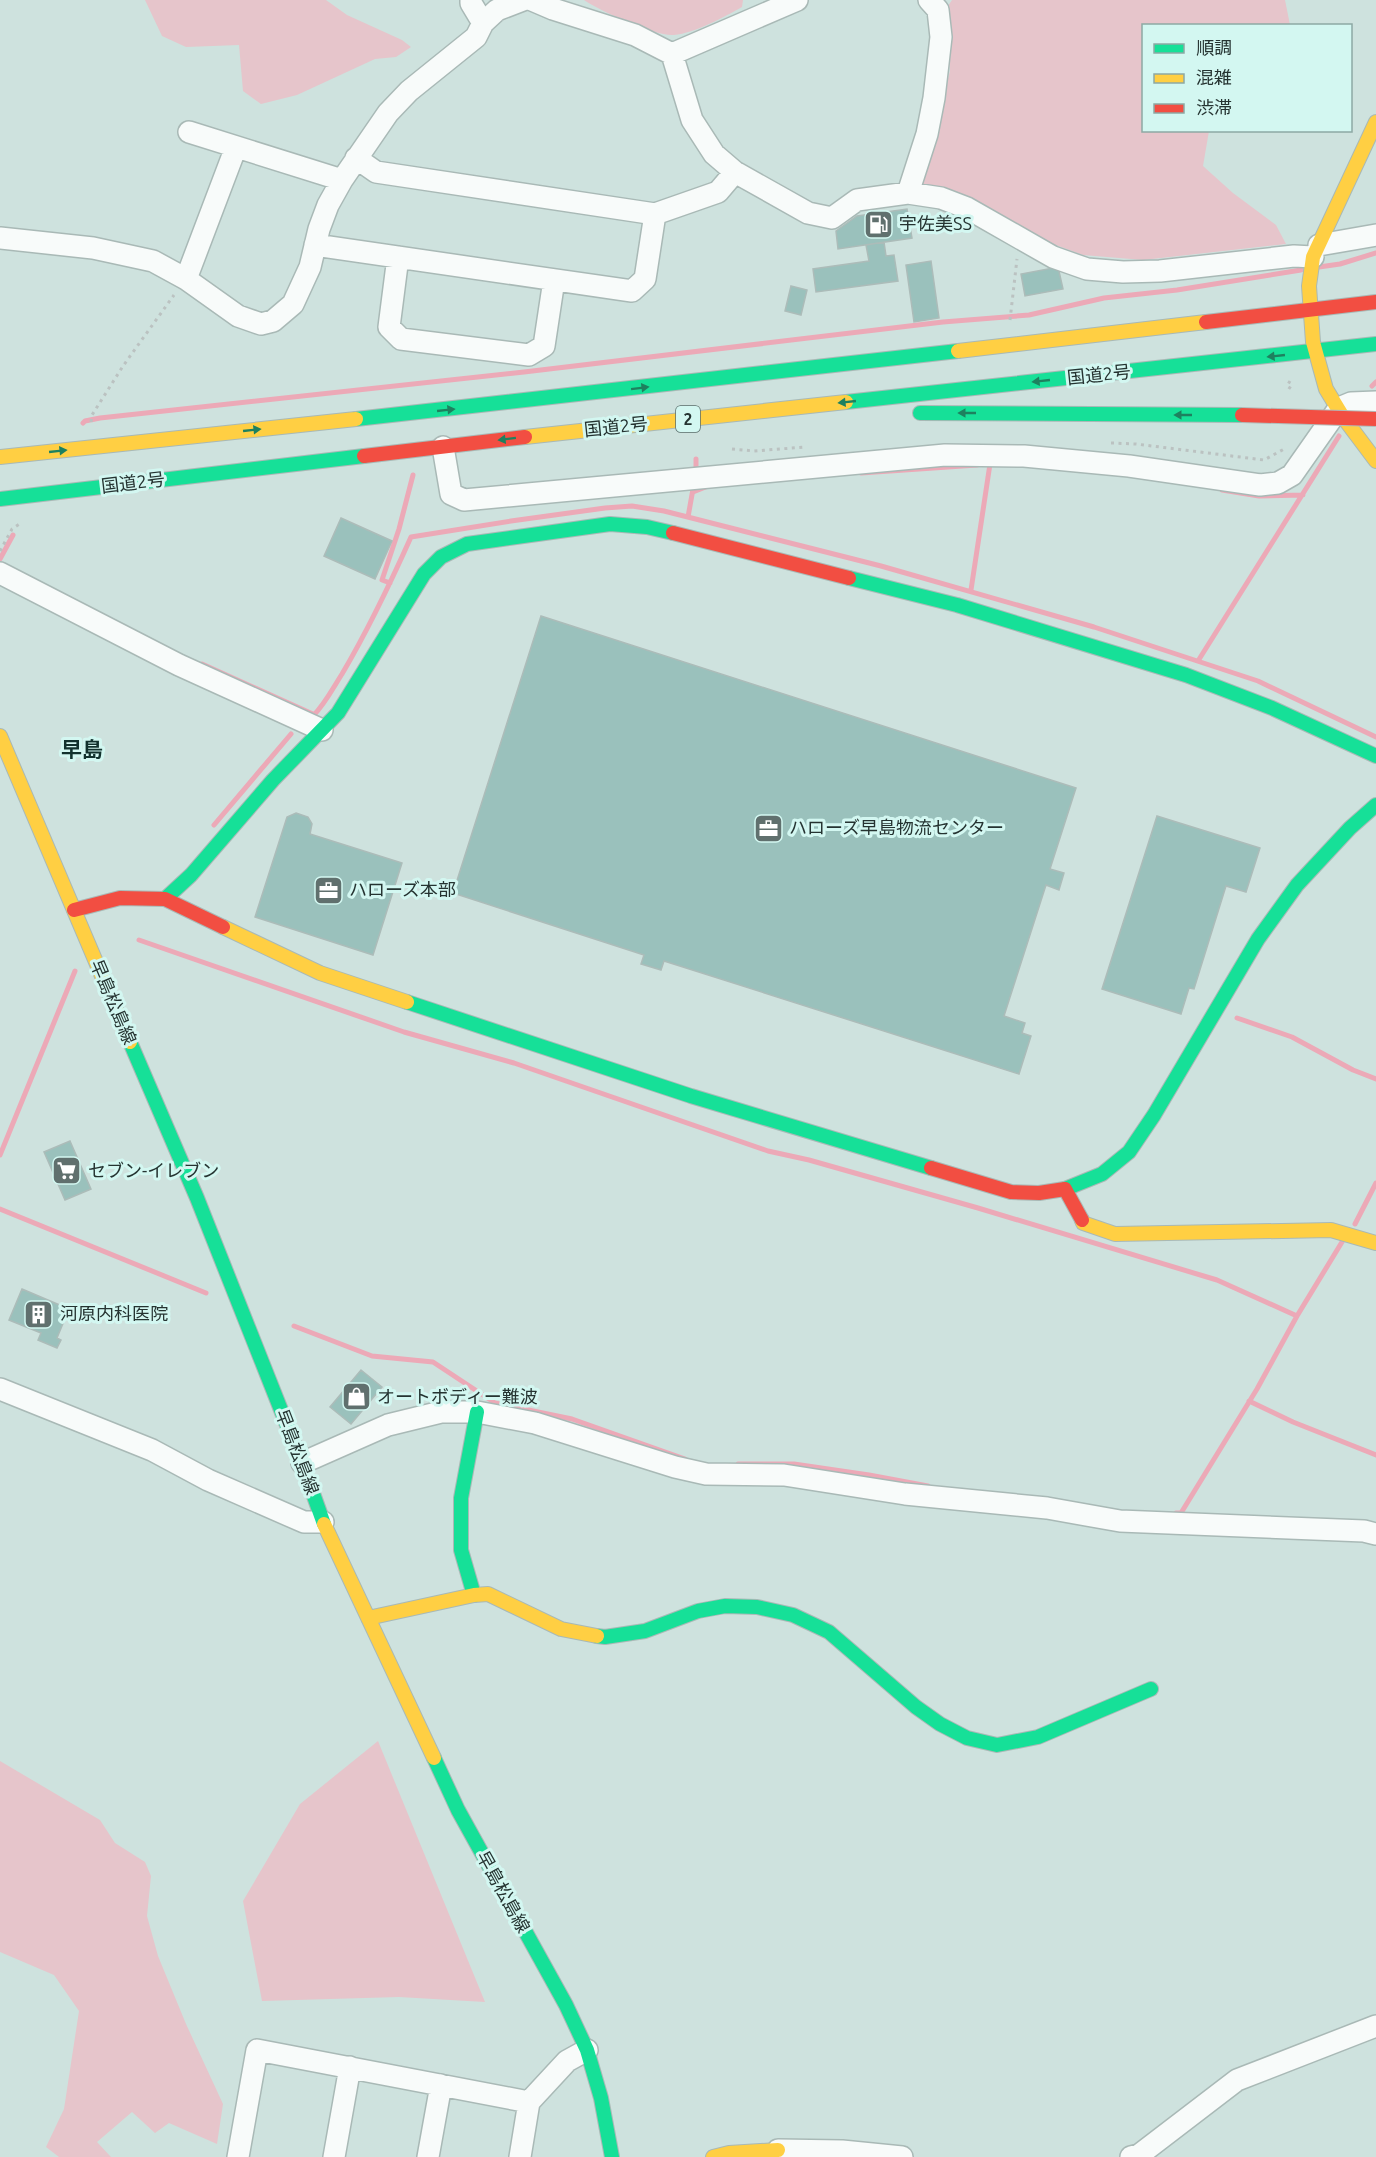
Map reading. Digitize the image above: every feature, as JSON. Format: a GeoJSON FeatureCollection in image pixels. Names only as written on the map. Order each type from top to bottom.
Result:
{"type":"FeatureCollection","features":[{"type":"Feature","properties":{"kind":"main road"},"geometry":{"type":"LineString","coordinates":[[1376,122],[1313,261],[1310,311],[1315,352],[1326,388],[1376,461]]}},
{"type":"Feature","properties":{"kind":"main road","name":"国道2号"},"geometry":{"type":"LineString","coordinates":[[0,457],[544,399],[1376,302]]}},
{"type":"Feature","properties":{"kind":"main road","name":"国道2号"},"geometry":{"type":"LineString","coordinates":[[0,499],[546,435],[1376,344]]}},
{"type":"Feature","properties":{"kind":"main road"},"geometry":{"type":"LineString","coordinates":[[902,412],[1242,415],[1376,419]]}},
{"type":"Feature","properties":{"kind":"main road"},"geometry":{"type":"LineString","coordinates":[[546,435],[659,432],[810,420]]}},
{"type":"Feature","properties":{"kind":"main road"},"geometry":{"type":"LineString","coordinates":[[165,899],[191,875],[273,780],[338,713],[424,574],[441,557],[467,544],[610,524],[647,527],[980,612],[1186,675],[1272,708],[1376,756]]}},
{"type":"Feature","properties":{"kind":"main road","name":"早島松島線"},"geometry":{"type":"LineString","coordinates":[[0,736],[197,1198],[302,1463],[322,1522],[458,1810],[566,2005],[587,2050],[601,2098],[612,2157]]}},
{"type":"Feature","properties":{"kind":"main road"},"geometry":{"type":"LineString","coordinates":[[74,910],[120,898],[165,899],[320,973],[691,1096],[1011,1192],[1039,1193],[1065,1189],[1102,1174],[1129,1152],[1258,939],[1297,885],[1350,828],[1376,805]]}},
{"type":"Feature","properties":{"kind":"main road"},"geometry":{"type":"LineString","coordinates":[[1065,1189],[1083,1222],[1115,1234],[1331,1230],[1376,1243]]}},
{"type":"Feature","properties":{"kind":"main road"},"geometry":{"type":"LineString","coordinates":[[474,1595],[461,1550],[461,1498],[477,1412]]}},
{"type":"Feature","properties":{"kind":"main road"},"geometry":{"type":"LineString","coordinates":[[368,1618],[488,1594],[561,1629],[605,1637],[645,1631],[698,1611],[725,1606],[757,1607],[793,1615],[829,1632],[916,1707],[940,1724],[967,1738],[997,1745],[1038,1737],[1150,1689]]}},
{"type":"Feature","properties":{"kind":"main road"},"geometry":{"type":"LineString","coordinates":[[713,2157],[729,2153],[779,2153]]}},
{"type":"Feature","properties":{"kind":"street"},"geometry":{"type":"LineString","coordinates":[[471,0],[483,23]]}},
{"type":"Feature","properties":{"kind":"street"},"geometry":{"type":"LineString","coordinates":[[0,238],[93,248],[153,261],[186,279],[238,316],[261,324],[273,321],[293,304],[310,267],[328,205],[356,158],[388,113],[410,91],[476,37],[483,23],[496,10],[523,0]]}},
{"type":"Feature","properties":{"kind":"street"},"geometry":{"type":"LineString","coordinates":[[532,0],[635,35],[672,54],[692,120],[714,154],[735,172],[808,213],[832,218],[857,200],[908,194],[941,198],[967,208],[1053,257],[1087,269],[1123,273],[1294,256],[1313,261],[1376,235]]}},
{"type":"Feature","properties":{"kind":"street"},"geometry":{"type":"LineString","coordinates":[[672,54],[797,0]]}},
{"type":"Feature","properties":{"kind":"street"},"geometry":{"type":"LineString","coordinates":[[908,194],[927,134],[942,36],[938,10],[929,0]]}},
{"type":"Feature","properties":{"kind":"street"},"geometry":{"type":"LineString","coordinates":[[189,132],[342,180]]}},
{"type":"Feature","properties":{"kind":"street"},"geometry":{"type":"LineString","coordinates":[[186,279],[236,147]]}},
{"type":"Feature","properties":{"kind":"street"},"geometry":{"type":"LineString","coordinates":[[356,158],[376,172],[655,214],[718,192],[735,172]]}},
{"type":"Feature","properties":{"kind":"street"},"geometry":{"type":"LineString","coordinates":[[315,245],[632,291],[645,279],[655,214]]}},
{"type":"Feature","properties":{"kind":"street"},"geometry":{"type":"LineString","coordinates":[[398,257],[389,327],[401,339],[529,355],[544,346],[554,280]]}},
{"type":"Feature","properties":{"kind":"street"},"geometry":{"type":"LineString","coordinates":[[443,447],[451,494],[464,500],[945,455],[1024,456],[1130,466],[1260,485],[1278,483],[1292,475],[1339,408],[1351,403],[1376,402]]}},
{"type":"Feature","properties":{"kind":"street"},"geometry":{"type":"LineString","coordinates":[[0,573],[179,665],[322,730]]}},
{"type":"Feature","properties":{"kind":"street"},"geometry":{"type":"LineString","coordinates":[[0,1389],[152,1450],[208,1480],[304,1522],[322,1522]]}},
{"type":"Feature","properties":{"kind":"street"},"geometry":{"type":"LineString","coordinates":[[302,1463],[388,1425],[441,1412],[477,1412],[535,1423],[675,1467],[706,1474],[784,1475],[905,1494],[1047,1508],[1120,1521],[1364,1531],[1376,1534]]}},
{"type":"Feature","properties":{"kind":"street"},"geometry":{"type":"LineString","coordinates":[[1131,2157],[1138,2155],[1237,2080],[1376,2026]]}},
{"type":"Feature","properties":{"kind":"street"},"geometry":{"type":"LineString","coordinates":[[238,2157],[257,2050],[529,2103]]}},
{"type":"Feature","properties":{"kind":"street"},"geometry":{"type":"LineString","coordinates":[[520,2157],[529,2103],[567,2061],[587,2050]]}},
{"type":"Feature","properties":{"kind":"street"},"geometry":{"type":"LineString","coordinates":[[334,2157],[350,2067]]}},
{"type":"Feature","properties":{"kind":"street"},"geometry":{"type":"LineString","coordinates":[[428,2157],[441,2085]]}},
{"type":"Feature","properties":{"kind":"street"},"geometry":{"type":"LineString","coordinates":[[779,2153],[842,2151],[902,2157]]}},
{"type":"Feature","properties":{"kind":"path"},"geometry":{"type":"LineString","coordinates":[[1010,321],[1020,239]]}},
{"type":"Feature","properties":{"kind":"path"},"geometry":{"type":"LineString","coordinates":[[91,423],[92,415],[123,366],[186,279]]}},
{"type":"Feature","properties":{"kind":"path"},"geometry":{"type":"LineString","coordinates":[[0,551],[12,529],[22,522]]}},
{"type":"Feature","properties":{"kind":"shaded area"},"geometry":{"type":"Polygon","coordinates":[[[145,0],[326,0],[347,15],[402,40],[411,47],[396,57],[375,59],[297,95],[261,104],[243,91],[239,45],[186,47],[162,36],[145,0]]]}},
{"type":"Feature","properties":{"kind":"shaded area"},"geometry":{"type":"Polygon","coordinates":[[[584,0],[743,0],[742,7],[718,20],[674,35],[642,27],[614,16],[584,0]]]}},
{"type":"Feature","properties":{"kind":"shaded area"},"geometry":{"type":"Polygon","coordinates":[[[952,0],[1285,0],[1290,24],[1142,24],[1142,132],[1209,132],[1203,166],[1233,193],[1276,225],[1286,244],[1143,260],[1083,255],[1053,244],[973,203],[921,184],[950,71],[946,9],[952,0]]]}},
{"type":"Feature","properties":{"kind":"shaded area"},"geometry":{"type":"Polygon","coordinates":[[[378,1741],[485,2002],[399,1997],[262,2001],[243,1901],[300,1804],[378,1741]]]}},
{"type":"Feature","properties":{"kind":"shaded area"},"geometry":{"type":"Polygon","coordinates":[[[0,1761],[100,1820],[115,1843],[145,1862],[151,1876],[147,1916],[158,1956],[223,2104],[217,2144],[169,2123],[155,2133],[132,2112],[97,2142],[111,2157],[59,2157],[46,2147],[64,2109],[79,2011],[54,1975],[0,1952],[0,1761]]]}},
{"type":"Feature","properties":{"kind":"building","name":"宇佐美SS"},"geometry":{"type":"Polygon","coordinates":[[[907,209],[912,238],[838,249],[836,231],[857,216],[907,209]]]}},
{"type":"Feature","properties":{"kind":"building"},"geometry":{"type":"Polygon","coordinates":[[[884,242],[886,256],[894,255],[898,281],[816,292],[813,269],[869,261],[866,245],[884,242]]]}},
{"type":"Feature","properties":{"kind":"building"},"geometry":{"type":"Polygon","coordinates":[[[931,261],[939,318],[914,322],[906,265],[931,261]]]}},
{"type":"Feature","properties":{"kind":"building"},"geometry":{"type":"Polygon","coordinates":[[[1058,267],[1063,289],[1025,296],[1021,274],[1058,267]]]}},
{"type":"Feature","properties":{"kind":"building"},"geometry":{"type":"Polygon","coordinates":[[[791,286],[807,290],[801,315],[785,311],[791,286]]]}},
{"type":"Feature","properties":{"kind":"building"},"geometry":{"type":"Polygon","coordinates":[[[341,518],[392,541],[375,579],[324,556],[341,518]]]}},
{"type":"Feature","properties":{"kind":"building","name":"ハローズ早島物流センター"},"geometry":{"type":"Polygon","coordinates":[[[541,616],[1076,788],[1050,869],[1064,873],[1059,890],[1046,885],[1004,1016],[1025,1023],[1022,1033],[1031,1036],[1019,1074],[664,961],[661,970],[641,964],[644,955],[453,893],[541,616]]]}},
{"type":"Feature","properties":{"kind":"building","name":"ハローズ本部"},"geometry":{"type":"Polygon","coordinates":[[[296,813],[308,817],[312,824],[310,834],[402,863],[373,955],[255,917],[287,817],[296,813]]]}},
{"type":"Feature","properties":{"kind":"building"},"geometry":{"type":"Polygon","coordinates":[[[1157,816],[1260,848],[1246,892],[1226,886],[1194,989],[1189,988],[1181,1014],[1102,989],[1157,816]]]}},
{"type":"Feature","properties":{"kind":"building","name":"セブン-イレブン"},"geometry":{"type":"Polygon","coordinates":[[[70,1141],[91,1189],[65,1200],[44,1152],[70,1141]]]}},
{"type":"Feature","properties":{"kind":"building","name":"河原内科医院"},"geometry":{"type":"Polygon","coordinates":[[[22,1289],[69,1309],[57,1338],[61,1340],[57,1348],[38,1340],[41,1333],[9,1320],[22,1289]]]}},
{"type":"Feature","properties":{"kind":"building","name":"オートボディー難波"},"geometry":{"type":"Polygon","coordinates":[[[361,1370],[382,1387],[351,1424],[330,1407],[361,1370]]]}},
{"type":"Feature","properties":{"kind":"waterway"},"geometry":{"type":"LineString","coordinates":[[1319,267],[1340,264],[1376,253]]}},
{"type":"Feature","properties":{"kind":"waterway"},"geometry":{"type":"LineString","coordinates":[[83,423],[100,418],[524,372],[943,322],[1029,315],[1104,298],[1177,290],[1301,270]]}},
{"type":"Feature","properties":{"kind":"waterway"},"geometry":{"type":"LineString","coordinates":[[1372,386],[1376,382]]}},
{"type":"Feature","properties":{"kind":"waterway"},"geometry":{"type":"LineString","coordinates":[[1198,661],[1339,436]]}},
{"type":"Feature","properties":{"kind":"waterway"},"geometry":{"type":"LineString","coordinates":[[696,459],[696,467]]}},
{"type":"Feature","properties":{"kind":"waterway"},"geometry":{"type":"LineString","coordinates":[[971,590],[990,464]]}},
{"type":"Feature","properties":{"kind":"waterway"},"geometry":{"type":"LineString","coordinates":[[861,473],[977,465]]}},
{"type":"Feature","properties":{"kind":"waterway"},"geometry":{"type":"LineString","coordinates":[[390,583],[382,580],[399,529],[413,475]]}},
{"type":"Feature","properties":{"kind":"waterway"},"geometry":{"type":"LineString","coordinates":[[693,492],[708,486]]}},
{"type":"Feature","properties":{"kind":"waterway"},"geometry":{"type":"LineString","coordinates":[[688,517],[693,489]]}},
{"type":"Feature","properties":{"kind":"waterway"},"geometry":{"type":"LineString","coordinates":[[1222,490],[1259,496],[1303,495]]}},
{"type":"Feature","properties":{"kind":"waterway"},"geometry":{"type":"LineString","coordinates":[[313,716],[329,696],[361,641],[411,537],[511,521],[632,506],[664,511],[881,566],[1094,627],[1258,681],[1376,737]]}},
{"type":"Feature","properties":{"kind":"waterway"},"geometry":{"type":"LineString","coordinates":[[0,559],[13,535]]}},
{"type":"Feature","properties":{"kind":"waterway"},"geometry":{"type":"LineString","coordinates":[[202,664],[315,715]]}},
{"type":"Feature","properties":{"kind":"waterway"},"geometry":{"type":"LineString","coordinates":[[214,825],[291,734]]}},
{"type":"Feature","properties":{"kind":"waterway"},"geometry":{"type":"LineString","coordinates":[[139,940],[404,1032],[514,1063],[768,1151],[809,1160],[978,1208],[1217,1280],[1297,1316]]}},
{"type":"Feature","properties":{"kind":"waterway"},"geometry":{"type":"LineString","coordinates":[[0,1155],[75,971]]}},
{"type":"Feature","properties":{"kind":"waterway"},"geometry":{"type":"LineString","coordinates":[[1237,1018],[1292,1037],[1353,1070],[1376,1079]]}},
{"type":"Feature","properties":{"kind":"waterway"},"geometry":{"type":"LineString","coordinates":[[1355,1224],[1376,1183]]}},
{"type":"Feature","properties":{"kind":"waterway"},"geometry":{"type":"LineString","coordinates":[[0,1209],[206,1293]]}},
{"type":"Feature","properties":{"kind":"waterway"},"geometry":{"type":"LineString","coordinates":[[1176,1513],[1181,1513],[1257,1389],[1297,1316],[1342,1242]]}},
{"type":"Feature","properties":{"kind":"waterway"},"geometry":{"type":"LineString","coordinates":[[294,1326],[372,1356],[433,1362],[495,1403],[572,1419],[685,1459]]}},
{"type":"Feature","properties":{"kind":"waterway"},"geometry":{"type":"LineString","coordinates":[[1249,1401],[1293,1422],[1376,1455]]}},
{"type":"Feature","properties":{"kind":"waterway"},"geometry":{"type":"LineString","coordinates":[[738,1464],[794,1464],[928,1486]]}},
{"type":"Feature","properties":{"kind":"traffic: fast"},"geometry":{"type":"LineString","coordinates":[[846,402],[1376,344]]}},
{"type":"Feature","properties":{"kind":"traffic: fast"},"geometry":{"type":"LineString","coordinates":[[356,419],[958,351]]}},
{"type":"Feature","properties":{"kind":"traffic: fast"},"geometry":{"type":"LineString","coordinates":[[920,413],[1242,415]]}},
{"type":"Feature","properties":{"kind":"traffic: fast"},"geometry":{"type":"LineString","coordinates":[[0,499],[364,456]]}},
{"type":"Feature","properties":{"kind":"traffic: fast"},"geometry":{"type":"LineString","coordinates":[[165,899],[191,875],[273,780],[338,713],[424,574],[441,557],[467,544],[610,524],[647,527],[673,533]]}},
{"type":"Feature","properties":{"kind":"traffic: fast"},"geometry":{"type":"LineString","coordinates":[[849,578],[957,605],[1186,675],[1272,708],[1376,756]]}},
{"type":"Feature","properties":{"kind":"traffic: fast"},"geometry":{"type":"LineString","coordinates":[[1065,1189],[1102,1174],[1129,1152],[1154,1115],[1258,939],[1297,885],[1350,828],[1376,805]]}},
{"type":"Feature","properties":{"kind":"traffic: fast"},"geometry":{"type":"LineString","coordinates":[[407,1002],[691,1096],[931,1168]]}},
{"type":"Feature","properties":{"kind":"traffic: fast"},"geometry":{"type":"LineString","coordinates":[[130,1042],[197,1198],[324,1524]]}},
{"type":"Feature","properties":{"kind":"traffic: fast"},"geometry":{"type":"LineString","coordinates":[[474,1595],[461,1550],[461,1498],[477,1412]]}},
{"type":"Feature","properties":{"kind":"traffic: fast"},"geometry":{"type":"LineString","coordinates":[[597,1636],[605,1637],[645,1631],[698,1611],[725,1606],[757,1607],[793,1615],[829,1632],[916,1707],[940,1724],[967,1738],[997,1745],[1038,1737],[1151,1689]]}},
{"type":"Feature","properties":{"kind":"traffic: fast"},"geometry":{"type":"LineString","coordinates":[[434,1758],[458,1810],[566,2005],[587,2050],[601,2098],[612,2157]]}},
{"type":"Feature","properties":{"kind":"traffic: slow"},"geometry":{"type":"LineString","coordinates":[[1376,122],[1313,257],[1309,286],[1313,342],[1326,389],[1343,417],[1376,461]]}},
{"type":"Feature","properties":{"kind":"traffic: slow"},"geometry":{"type":"LineString","coordinates":[[958,351],[1206,322]]}},
{"type":"Feature","properties":{"kind":"traffic: slow"},"geometry":{"type":"LineString","coordinates":[[525,437],[846,402]]}},
{"type":"Feature","properties":{"kind":"traffic: slow"},"geometry":{"type":"LineString","coordinates":[[0,457],[356,419]]}},
{"type":"Feature","properties":{"kind":"traffic: slow"},"geometry":{"type":"LineString","coordinates":[[0,736],[130,1042]]}},
{"type":"Feature","properties":{"kind":"traffic: slow"},"geometry":{"type":"LineString","coordinates":[[223,927],[320,973],[407,1002]]}},
{"type":"Feature","properties":{"kind":"traffic: slow"},"geometry":{"type":"LineString","coordinates":[[1082,1220],[1083,1223],[1115,1234],[1331,1230],[1376,1243]]}},
{"type":"Feature","properties":{"kind":"traffic: slow"},"geometry":{"type":"LineString","coordinates":[[324,1524],[434,1758]]}},
{"type":"Feature","properties":{"kind":"traffic: slow"},"geometry":{"type":"LineString","coordinates":[[368,1618],[488,1594],[561,1629],[597,1636]]}},
{"type":"Feature","properties":{"kind":"traffic: slow"},"geometry":{"type":"LineString","coordinates":[[713,2157],[729,2153],[778,2150]]}},
{"type":"Feature","properties":{"kind":"traffic: jam"},"geometry":{"type":"LineString","coordinates":[[1206,322],[1376,302]]}},
{"type":"Feature","properties":{"kind":"traffic: jam"},"geometry":{"type":"LineString","coordinates":[[1242,415],[1376,419]]}},
{"type":"Feature","properties":{"kind":"traffic: jam"},"geometry":{"type":"LineString","coordinates":[[364,456],[525,437]]}},
{"type":"Feature","properties":{"kind":"traffic: jam"},"geometry":{"type":"LineString","coordinates":[[673,533],[849,578]]}},
{"type":"Feature","properties":{"kind":"traffic: jam"},"geometry":{"type":"LineString","coordinates":[[74,910],[120,898],[165,899],[223,927]]}},
{"type":"Feature","properties":{"kind":"traffic: jam"},"geometry":{"type":"LineString","coordinates":[[931,1168],[1011,1192],[1039,1193],[1065,1189],[1082,1220]]}},
{"type":"Feature","properties":{"kind":"place","name":"宇佐美SS"},"geometry":{"type":"Point","coordinates":[878,224]}},
{"type":"Feature","properties":{"kind":"place","name":"ハローズ早島物流センター"},"geometry":{"type":"Point","coordinates":[768,828]}},
{"type":"Feature","properties":{"kind":"place","name":"ハローズ本部"},"geometry":{"type":"Point","coordinates":[328,890]}},
{"type":"Feature","properties":{"kind":"place","name":"セブン-イレブン"},"geometry":{"type":"Point","coordinates":[67,1171]}},
{"type":"Feature","properties":{"kind":"place","name":"河原内科医院"},"geometry":{"type":"Point","coordinates":[39,1314]}},
{"type":"Feature","properties":{"kind":"place","name":"オートボディー難波"},"geometry":{"type":"Point","coordinates":[356,1397]}},
{"type":"Feature","properties":{"kind":"district","name":"早島"},"geometry":{"type":"Point","coordinates":[82,750]}}]}
